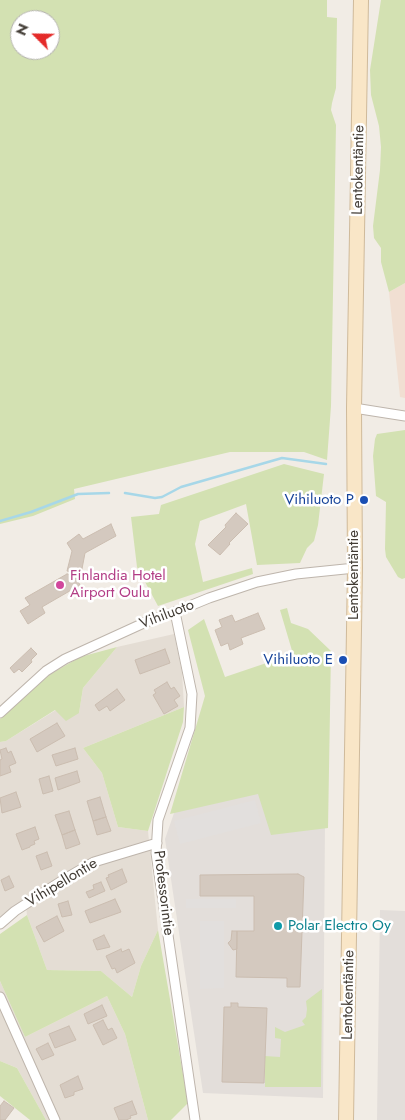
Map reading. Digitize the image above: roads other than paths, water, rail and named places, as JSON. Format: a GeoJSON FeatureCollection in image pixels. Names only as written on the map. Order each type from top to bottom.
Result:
{"type":"FeatureCollection","features":[{"type":"Feature","properties":{"kind":"main road","name":"Lentokentäntie"},"geometry":{"type":"LineString","coordinates":[[346,1120],[355,568],[354,408],[361,0]]}},
{"type":"Feature","properties":{"kind":"street"},"geometry":{"type":"LineString","coordinates":[[354,408],[405,416]]}},
{"type":"Feature","properties":{"kind":"street","name":"Vihiluoto"},"geometry":{"type":"LineString","coordinates":[[0,713],[46,672],[66,659],[146,622],[257,582],[296,574],[355,568]]}},
{"type":"Feature","properties":{"kind":"street","name":"Professorintie"},"geometry":{"type":"LineString","coordinates":[[176,612],[192,694],[190,728],[158,820],[156,842],[157,863],[195,1120]]}},
{"type":"Feature","properties":{"kind":"street","name":"Vihipellontie"},"geometry":{"type":"LineString","coordinates":[[0,924],[15,911],[94,862],[156,842]]}},
{"type":"Feature","properties":{"kind":"street"},"geometry":{"type":"LineString","coordinates":[[0,996],[55,1120]]}},
{"type":"Feature","properties":{"kind":"waterway"},"geometry":{"type":"LineString","coordinates":[[125,493],[155,498],[162,497],[181,487],[282,458],[326,464]]}},
{"type":"Feature","properties":{"kind":"waterway"},"geometry":{"type":"LineString","coordinates":[[0,521],[31,512],[78,494],[109,493]]}},
{"type":"Feature","properties":{"kind":"place","name":"Vihiluoto P"},"geometry":{"type":"Point","coordinates":[364,500]}},
{"type":"Feature","properties":{"kind":"place","name":"Finlandia Hotel Airport Oulu"},"geometry":{"type":"Point","coordinates":[60,585]}},
{"type":"Feature","properties":{"kind":"place","name":"Vihiluoto E"},"geometry":{"type":"Point","coordinates":[343,660]}},
{"type":"Feature","properties":{"kind":"place","name":"Polar Electro Oy"},"geometry":{"type":"Point","coordinates":[278,926]}}]}
